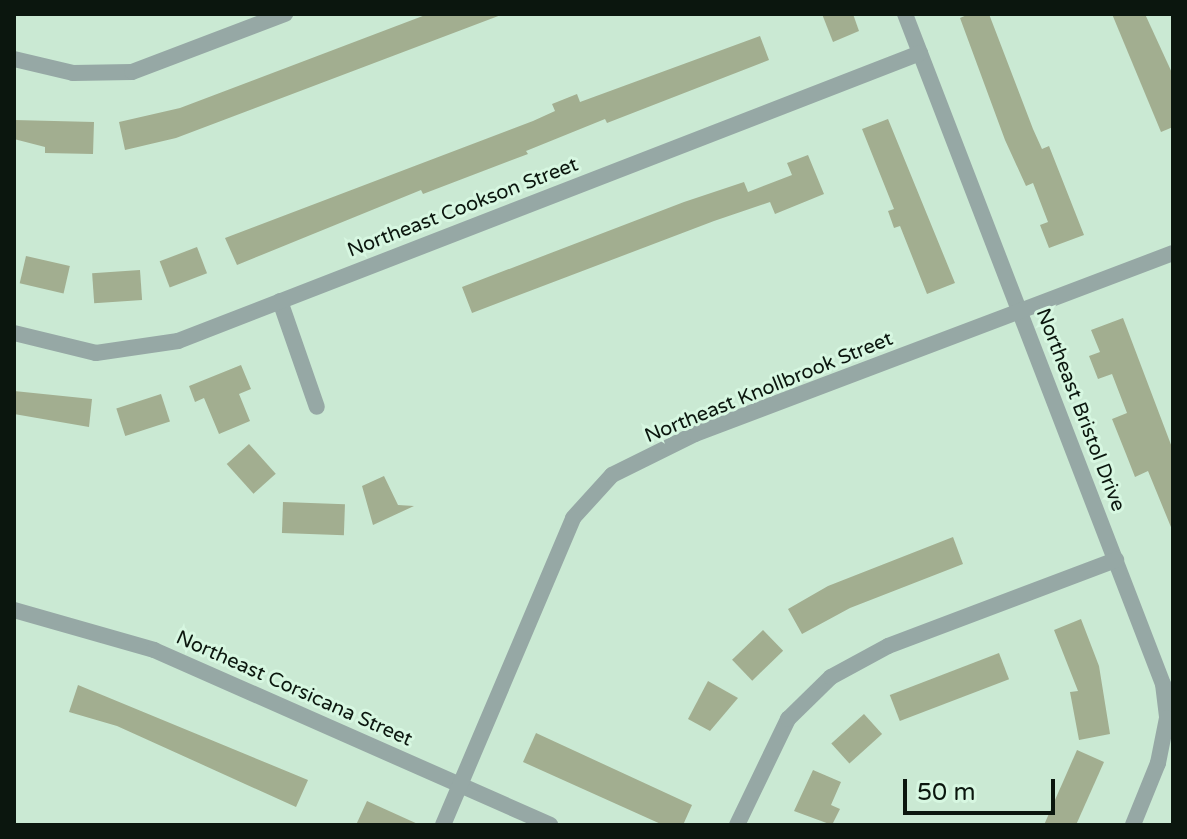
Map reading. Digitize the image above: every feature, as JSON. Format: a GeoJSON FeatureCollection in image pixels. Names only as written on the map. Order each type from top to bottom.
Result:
{"type":"FeatureCollection","features":[{"type":"Feature","properties":{"kind":"street"},"geometry":{"type":"LineString","coordinates":[[14,59],[73,73],[132,72],[285,14]]}},
{"type":"Feature","properties":{"kind":"street","name":"Northeast Bristol Drive"},"geometry":{"type":"LineString","coordinates":[[905,14],[1163,684],[1167,718],[1158,763],[1133,825]]}},
{"type":"Feature","properties":{"kind":"street","name":"Northeast Cookson Street"},"geometry":{"type":"LineString","coordinates":[[14,333],[96,353],[178,341],[920,53]]}},
{"type":"Feature","properties":{"kind":"street","name":"Northeast Knollbrook Street"},"geometry":{"type":"LineString","coordinates":[[443,825],[573,518],[612,475],[695,434],[1173,253]]}},
{"type":"Feature","properties":{"kind":"street"},"geometry":{"type":"LineString","coordinates":[[280,301],[317,407]]}},
{"type":"Feature","properties":{"kind":"street"},"geometry":{"type":"LineString","coordinates":[[737,825],[788,719],[831,677],[888,646],[1116,560]]}},
{"type":"Feature","properties":{"kind":"street","name":"Northeast Corsicana Street"},"geometry":{"type":"LineString","coordinates":[[14,610],[154,650],[461,783],[550,825]]}},
{"type":"Feature","properties":{"kind":"building"},"geometry":{"type":"Polygon","coordinates":[[[428,14],[501,15],[176,138],[125,150],[119,122],[180,108],[428,14]]]}},
{"type":"Feature","properties":{"kind":"building"},"geometry":{"type":"Polygon","coordinates":[[[822,14],[853,14],[859,31],[833,42],[822,14]]]}},
{"type":"Feature","properties":{"kind":"building"},"geometry":{"type":"Polygon","coordinates":[[[969,14],[989,14],[1033,129],[1042,149],[1049,146],[1084,235],[1049,248],[1040,225],[1048,222],[1033,183],[1026,186],[1005,140],[960,18],[969,14]]]}},
{"type":"Feature","properties":{"kind":"building"},"geometry":{"type":"Polygon","coordinates":[[[1112,14],[1145,14],[1173,75],[1173,127],[1161,132],[1112,14]]]}},
{"type":"Feature","properties":{"kind":"building"},"geometry":{"type":"Polygon","coordinates":[[[760,36],[769,60],[607,123],[605,119],[526,151],[528,154],[423,194],[421,190],[237,265],[225,238],[533,121],[555,111],[552,104],[577,94],[580,102],[760,36]]]}},
{"type":"Feature","properties":{"kind":"building"},"geometry":{"type":"Polygon","coordinates":[[[888,119],[955,283],[927,294],[900,226],[894,228],[888,211],[894,209],[862,129],[888,119]]]}},
{"type":"Feature","properties":{"kind":"building"},"geometry":{"type":"Polygon","coordinates":[[[14,120],[94,122],[93,154],[45,153],[45,147],[14,139],[14,120]]]}},
{"type":"Feature","properties":{"kind":"building"},"geometry":{"type":"Polygon","coordinates":[[[808,155],[824,194],[775,214],[770,202],[472,313],[462,287],[744,182],[748,192],[792,175],[787,163],[808,155]]]}},
{"type":"Feature","properties":{"kind":"building"},"geometry":{"type":"Polygon","coordinates":[[[197,247],[207,273],[170,287],[160,261],[197,247]]]}},
{"type":"Feature","properties":{"kind":"building"},"geometry":{"type":"Polygon","coordinates":[[[26,256],[70,266],[64,293],[20,283],[26,256]]]}},
{"type":"Feature","properties":{"kind":"building"},"geometry":{"type":"Polygon","coordinates":[[[140,270],[142,300],[94,303],[92,273],[140,270]]]}},
{"type":"Feature","properties":{"kind":"building"},"geometry":{"type":"Polygon","coordinates":[[[1123,318],[1173,450],[1173,532],[1148,471],[1135,477],[1112,419],[1127,413],[1112,374],[1098,379],[1089,356],[1100,352],[1091,330],[1123,318]]]}},
{"type":"Feature","properties":{"kind":"building"},"geometry":{"type":"Polygon","coordinates":[[[241,365],[251,389],[239,394],[250,421],[219,434],[204,398],[195,402],[189,386],[241,365]]]}},
{"type":"Feature","properties":{"kind":"building"},"geometry":{"type":"Polygon","coordinates":[[[14,391],[92,399],[89,427],[14,414],[14,391]]]}},
{"type":"Feature","properties":{"kind":"building"},"geometry":{"type":"Polygon","coordinates":[[[161,394],[170,422],[125,436],[116,409],[161,394]]]}},
{"type":"Feature","properties":{"kind":"building"},"geometry":{"type":"Polygon","coordinates":[[[249,444],[276,474],[253,494],[227,464],[249,444]]]}},
{"type":"Feature","properties":{"kind":"building"},"geometry":{"type":"Polygon","coordinates":[[[384,476],[398,505],[414,506],[373,525],[362,486],[384,476]]]}},
{"type":"Feature","properties":{"kind":"building"},"geometry":{"type":"Polygon","coordinates":[[[283,502],[345,504],[344,535],[282,533],[283,502]]]}},
{"type":"Feature","properties":{"kind":"building"},"geometry":{"type":"Polygon","coordinates":[[[953,537],[963,564],[850,608],[802,634],[788,609],[828,586],[953,537]]]}},
{"type":"Feature","properties":{"kind":"building"},"geometry":{"type":"Polygon","coordinates":[[[1081,619],[1099,666],[1110,734],[1079,740],[1070,692],[1078,691],[1054,630],[1081,619]]]}},
{"type":"Feature","properties":{"kind":"building"},"geometry":{"type":"Polygon","coordinates":[[[763,630],[783,651],[752,681],[732,660],[763,630]]]}},
{"type":"Feature","properties":{"kind":"building"},"geometry":{"type":"Polygon","coordinates":[[[999,653],[1009,679],[900,721],[890,695],[999,653]]]}},
{"type":"Feature","properties":{"kind":"building"},"geometry":{"type":"Polygon","coordinates":[[[708,681],[738,698],[710,731],[688,719],[708,681]]]}},
{"type":"Feature","properties":{"kind":"building"},"geometry":{"type":"Polygon","coordinates":[[[78,685],[308,780],[296,807],[117,726],[69,712],[78,685]]]}},
{"type":"Feature","properties":{"kind":"building"},"geometry":{"type":"Polygon","coordinates":[[[864,714],[882,734],[849,764],[831,743],[864,714]]]}},
{"type":"Feature","properties":{"kind":"building"},"geometry":{"type":"Polygon","coordinates":[[[536,733],[692,805],[683,825],[663,825],[523,762],[536,733]]]}},
{"type":"Feature","properties":{"kind":"building"},"geometry":{"type":"Polygon","coordinates":[[[1077,750],[1104,762],[1076,825],[1044,825],[1077,750]]]}},
{"type":"Feature","properties":{"kind":"building"},"geometry":{"type":"Polygon","coordinates":[[[813,770],[841,782],[831,805],[840,809],[832,825],[794,811],[813,770]]]}},
{"type":"Feature","properties":{"kind":"building"},"geometry":{"type":"Polygon","coordinates":[[[367,801],[420,825],[356,825],[367,801]]]}}]}
